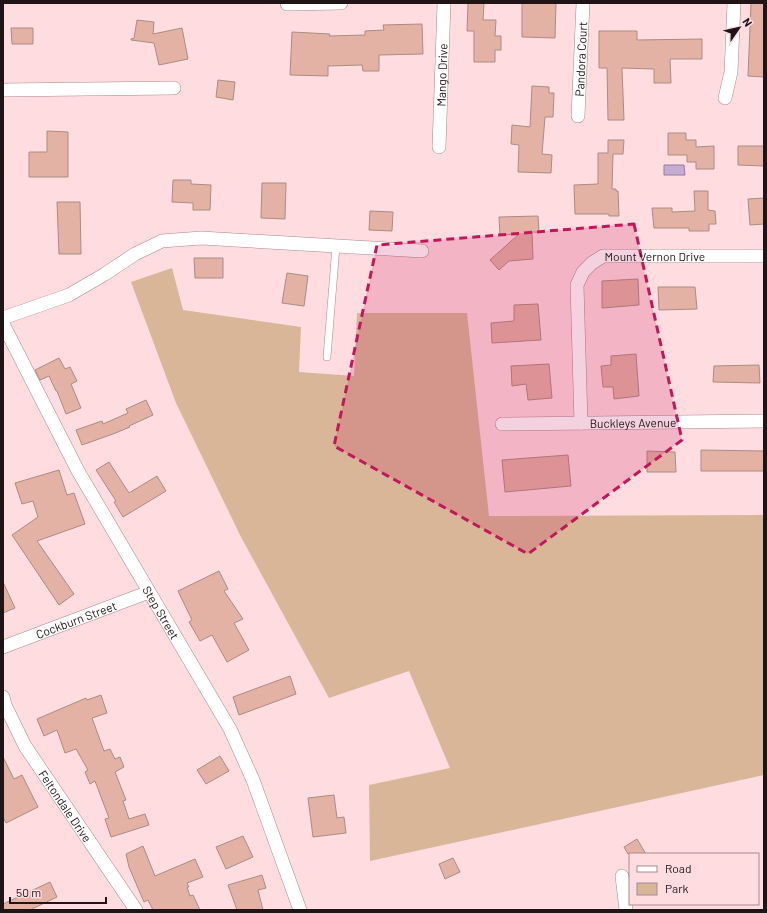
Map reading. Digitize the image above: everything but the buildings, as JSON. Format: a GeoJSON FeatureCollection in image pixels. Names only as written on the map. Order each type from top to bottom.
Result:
{"type":"FeatureCollection","features":[{"type":"Feature","properties":{"kind":"street"},"geometry":{"type":"LineString","coordinates":[[287,4],[341,3]]}},
{"type":"Feature","properties":{"kind":"street","name":"Mango Drive"},"geometry":{"type":"LineString","coordinates":[[439,147],[444,3]]}},
{"type":"Feature","properties":{"kind":"street","name":"Pandora Court"},"geometry":{"type":"LineString","coordinates":[[578,116],[583,3]]}},
{"type":"Feature","properties":{"kind":"street"},"geometry":{"type":"LineString","coordinates":[[725,98],[731,72],[734,3]]}},
{"type":"Feature","properties":{"kind":"street"},"geometry":{"type":"LineString","coordinates":[[3,90],[174,88]]}},
{"type":"Feature","properties":{"kind":"street"},"geometry":{"type":"LineString","coordinates":[[3,318],[69,295],[135,254],[162,241],[201,238],[422,251]]}},
{"type":"Feature","properties":{"kind":"street","name":"Mount Vernon Drive"},"geometry":{"type":"LineString","coordinates":[[581,423],[577,286],[583,272],[592,263],[603,256],[764,256]]}},
{"type":"Feature","properties":{"kind":"street","name":"Step Street"},"geometry":{"type":"LineString","coordinates":[[3,324],[78,471],[230,729],[253,780],[300,910]]}},
{"type":"Feature","properties":{"kind":"street","name":"Buckleys Avenue"},"geometry":{"type":"LineString","coordinates":[[502,424],[764,421]]}},
{"type":"Feature","properties":{"kind":"street","name":"Cockburn Street"},"geometry":{"type":"LineString","coordinates":[[3,647],[149,592]]}},
{"type":"Feature","properties":{"kind":"street","name":"Feltondale Drive"},"geometry":{"type":"LineString","coordinates":[[3,698],[25,746],[136,910]]}},
{"type":"Feature","properties":{"kind":"street"},"geometry":{"type":"LineString","coordinates":[[622,876],[626,910]]}},
{"type":"Feature","properties":{"kind":"lane"},"geometry":{"type":"LineString","coordinates":[[327,357],[336,246]]}},
{"type":"Feature","properties":{"kind":"highlighted area"},"geometry":{"type":"Polygon","coordinates":[[[634,224],[682,440],[528,554],[334,446],[377,245],[634,224]]]}},
{"type":"Feature","properties":{"kind":"green space"},"geometry":{"type":"Polygon","coordinates":[[[172,268],[183,310],[301,327],[299,372],[354,376],[357,313],[467,313],[489,516],[764,515],[764,775],[370,861],[369,785],[450,768],[409,671],[329,698],[241,537],[176,403],[131,282],[172,268]]]}},
{"type":"Feature","properties":{"kind":"shaded area"},"geometry":{"type":"Polygon","coordinates":[[[664,165],[684,165],[685,175],[664,175],[664,165]]]}}]}
